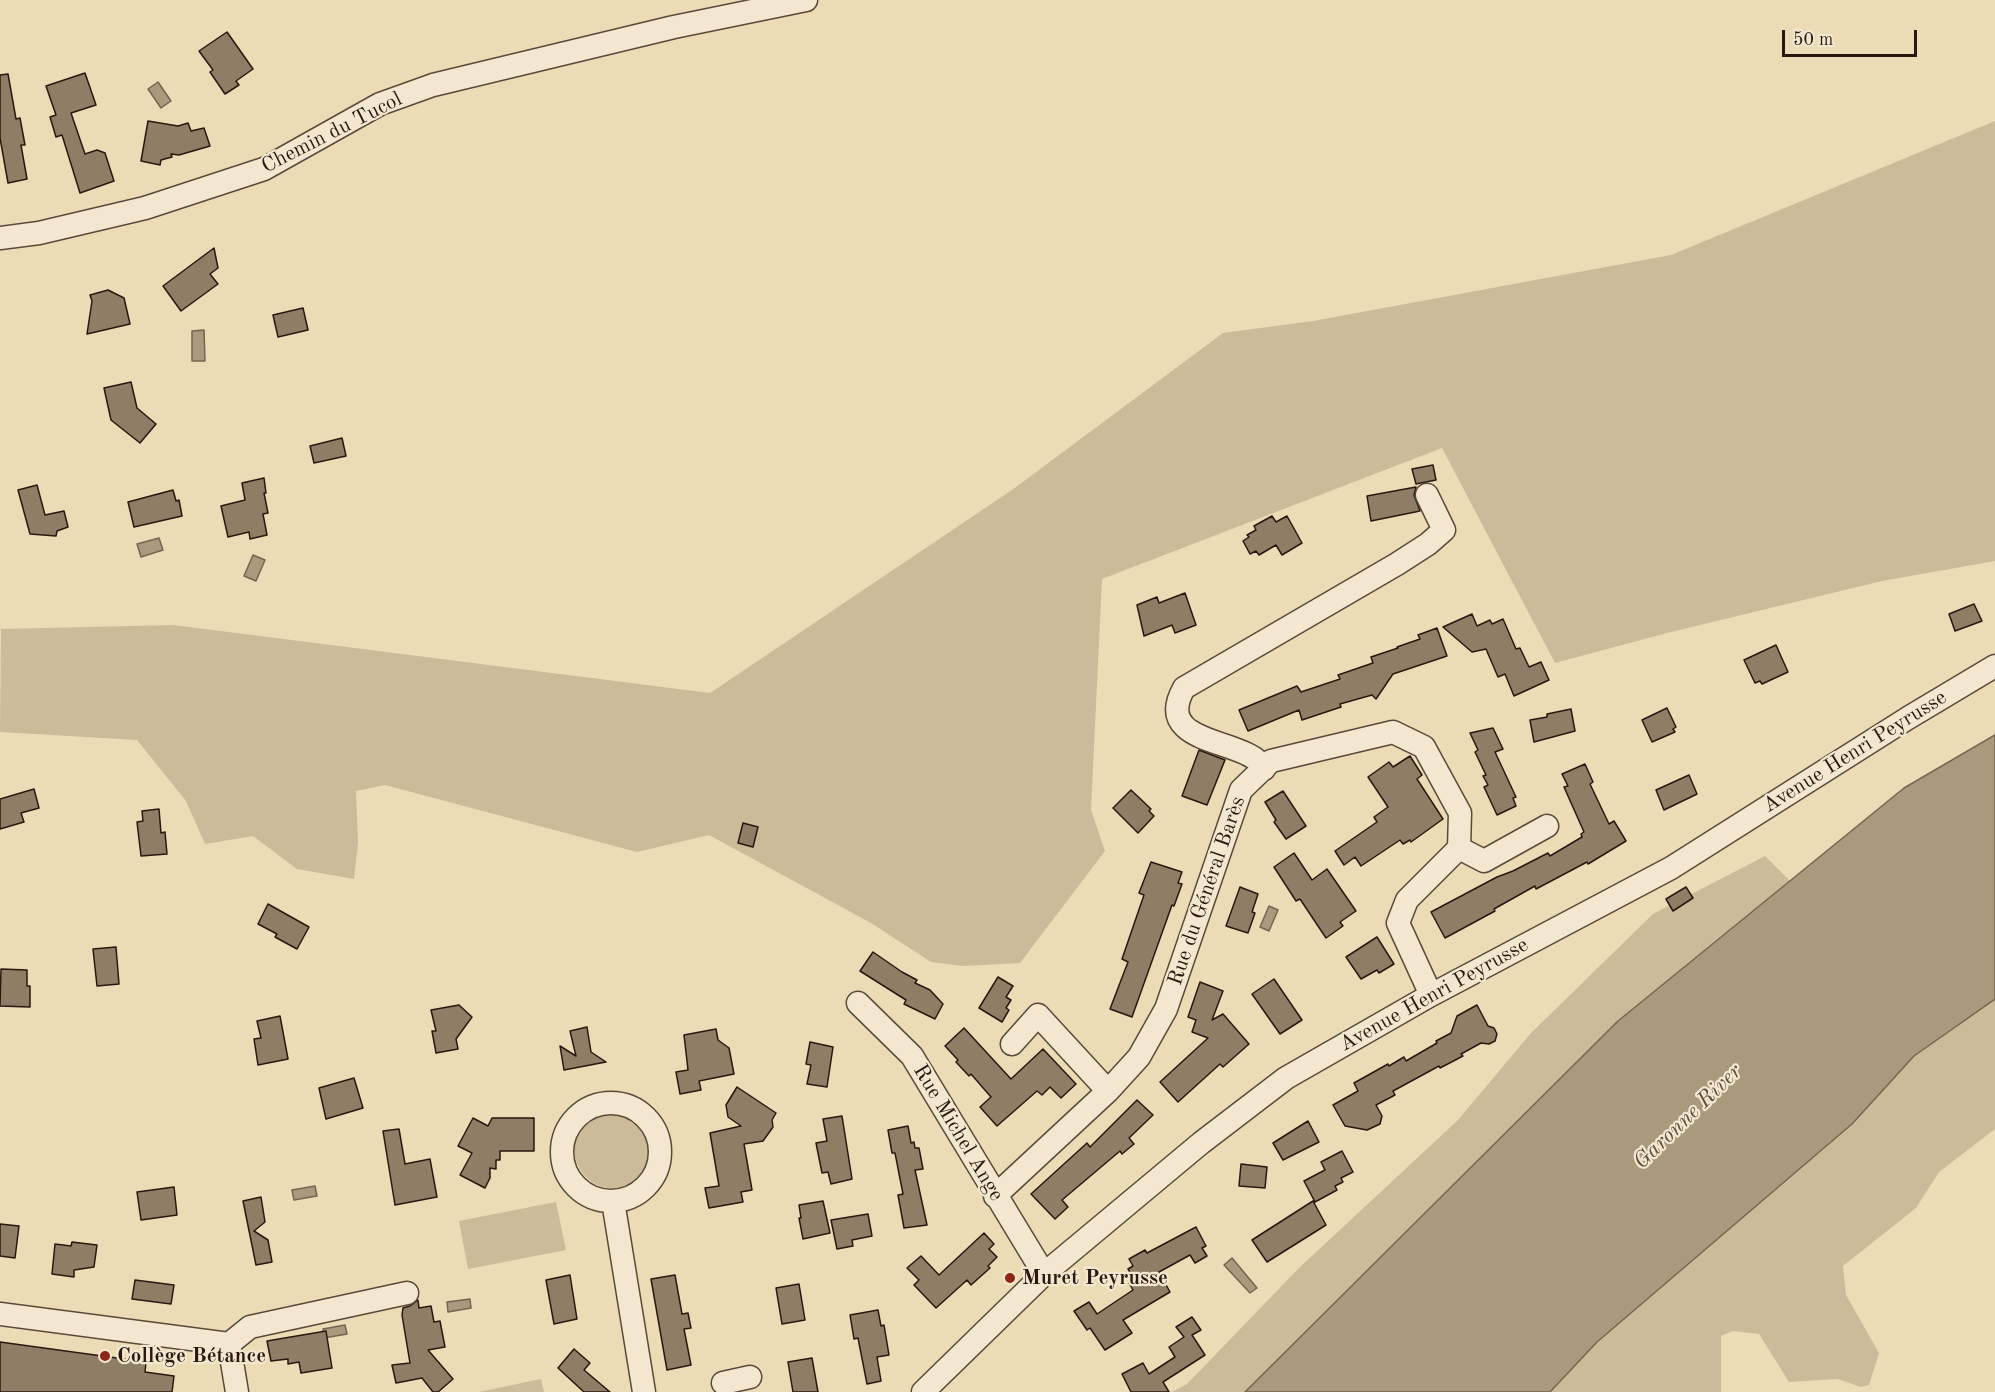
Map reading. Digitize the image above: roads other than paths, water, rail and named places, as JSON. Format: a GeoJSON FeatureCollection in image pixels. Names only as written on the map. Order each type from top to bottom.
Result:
{"type":"FeatureCollection","features":[{"type":"Feature","properties":{"kind":"street","name":"Chemin du Tucol"},"geometry":{"type":"LineString","coordinates":[[0,238],[39,233],[145,208],[264,169],[380,104],[433,85],[674,27],[806,0]]}},
{"type":"Feature","properties":{"kind":"street"},"geometry":{"type":"LineString","coordinates":[[1264,769],[1256,759],[1190,732],[1179,716],[1176,705],[1184,687],[1347,594],[1428,544],[1444,530],[1427,495]]}},
{"type":"Feature","properties":{"kind":"street","name":"Avenue Henri Peyrusse"},"geometry":{"type":"LineString","coordinates":[[923,1392],[1044,1274],[1201,1143],[1286,1078],[1431,995],[1671,868],[1908,718],[1995,666]]}},
{"type":"Feature","properties":{"kind":"street","name":"Rue du Général Barès"},"geometry":{"type":"LineString","coordinates":[[995,1196],[1108,1091],[1138,1057],[1166,1009],[1241,790],[1271,761],[1393,732],[1424,747],[1461,813],[1459,848]]}},
{"type":"Feature","properties":{"kind":"street"},"geometry":{"type":"LineString","coordinates":[[1431,995],[1398,922],[1407,900],[1459,848],[1484,861],[1547,826]]}},
{"type":"Feature","properties":{"kind":"street","name":"Rue Michel Ange"},"geometry":{"type":"LineString","coordinates":[[858,1003],[912,1056],[1044,1274]]}},
{"type":"Feature","properties":{"kind":"street"},"geometry":{"type":"LineString","coordinates":[[1012,1044],[1038,1015],[1108,1091]]}},
{"type":"Feature","properties":{"kind":"street"},"geometry":{"type":"LineString","coordinates":[[615,1102],[644,1114],[661,1141],[657,1173],[635,1196],[613,1201],[591,1198],[575,1187],[562,1161],[567,1129],[583,1111],[615,1102]]}},
{"type":"Feature","properties":{"kind":"street"},"geometry":{"type":"LineString","coordinates":[[613,1201],[644,1392]]}},
{"type":"Feature","properties":{"kind":"street"},"geometry":{"type":"LineString","coordinates":[[0,1314],[229,1344],[250,1328],[407,1293]]}},
{"type":"Feature","properties":{"kind":"street"},"geometry":{"type":"LineString","coordinates":[[229,1344],[237,1392]]}},
{"type":"Feature","properties":{"kind":"street"},"geometry":{"type":"LineString","coordinates":[[723,1383],[750,1377]]}},
{"type":"Feature","properties":{"kind":"water"},"geometry":{"type":"Polygon","coordinates":[[[158,82],[171,101],[161,108],[148,89],[158,82]]]}},
{"type":"Feature","properties":{"kind":"water"},"geometry":{"type":"Polygon","coordinates":[[[204,330],[205,361],[192,361],[192,331],[204,330]]]}},
{"type":"Feature","properties":{"kind":"water"},"geometry":{"type":"Polygon","coordinates":[[[159,538],[163,550],[141,557],[137,544],[159,538]]]}},
{"type":"Feature","properties":{"kind":"water"},"geometry":{"type":"Polygon","coordinates":[[[253,555],[265,560],[256,581],[244,576],[253,555]]]}},
{"type":"Feature","properties":{"kind":"water","name":"Garonne River"},"geometry":{"type":"Polygon","coordinates":[[[1995,735],[1995,999],[1914,1056],[1852,1124],[1597,1342],[1550,1392],[1245,1392],[1618,1021],[1904,788],[1995,735]]]}},
{"type":"Feature","properties":{"kind":"water"},"geometry":{"type":"Polygon","coordinates":[[[1269,906],[1278,910],[1269,931],[1260,927],[1269,906]]]}},
{"type":"Feature","properties":{"kind":"water"},"geometry":{"type":"Polygon","coordinates":[[[315,1186],[317,1196],[294,1200],[292,1190],[315,1186]]]}},
{"type":"Feature","properties":{"kind":"water"},"geometry":{"type":"Polygon","coordinates":[[[1232,1258],[1257,1288],[1250,1293],[1224,1265],[1232,1258]]]}},
{"type":"Feature","properties":{"kind":"water"},"geometry":{"type":"Polygon","coordinates":[[[470,1299],[471,1308],[448,1312],[447,1302],[470,1299]]]}},
{"type":"Feature","properties":{"kind":"water"},"geometry":{"type":"Polygon","coordinates":[[[345,1325],[347,1334],[324,1338],[323,1329],[345,1325]]]}},
{"type":"Feature","properties":{"kind":"place","name":"Muret Peyrusse"},"geometry":{"type":"Point","coordinates":[1010,1278]}},
{"type":"Feature","properties":{"kind":"place","name":"Collège Bétance"},"geometry":{"type":"Point","coordinates":[105,1356]}}]}
